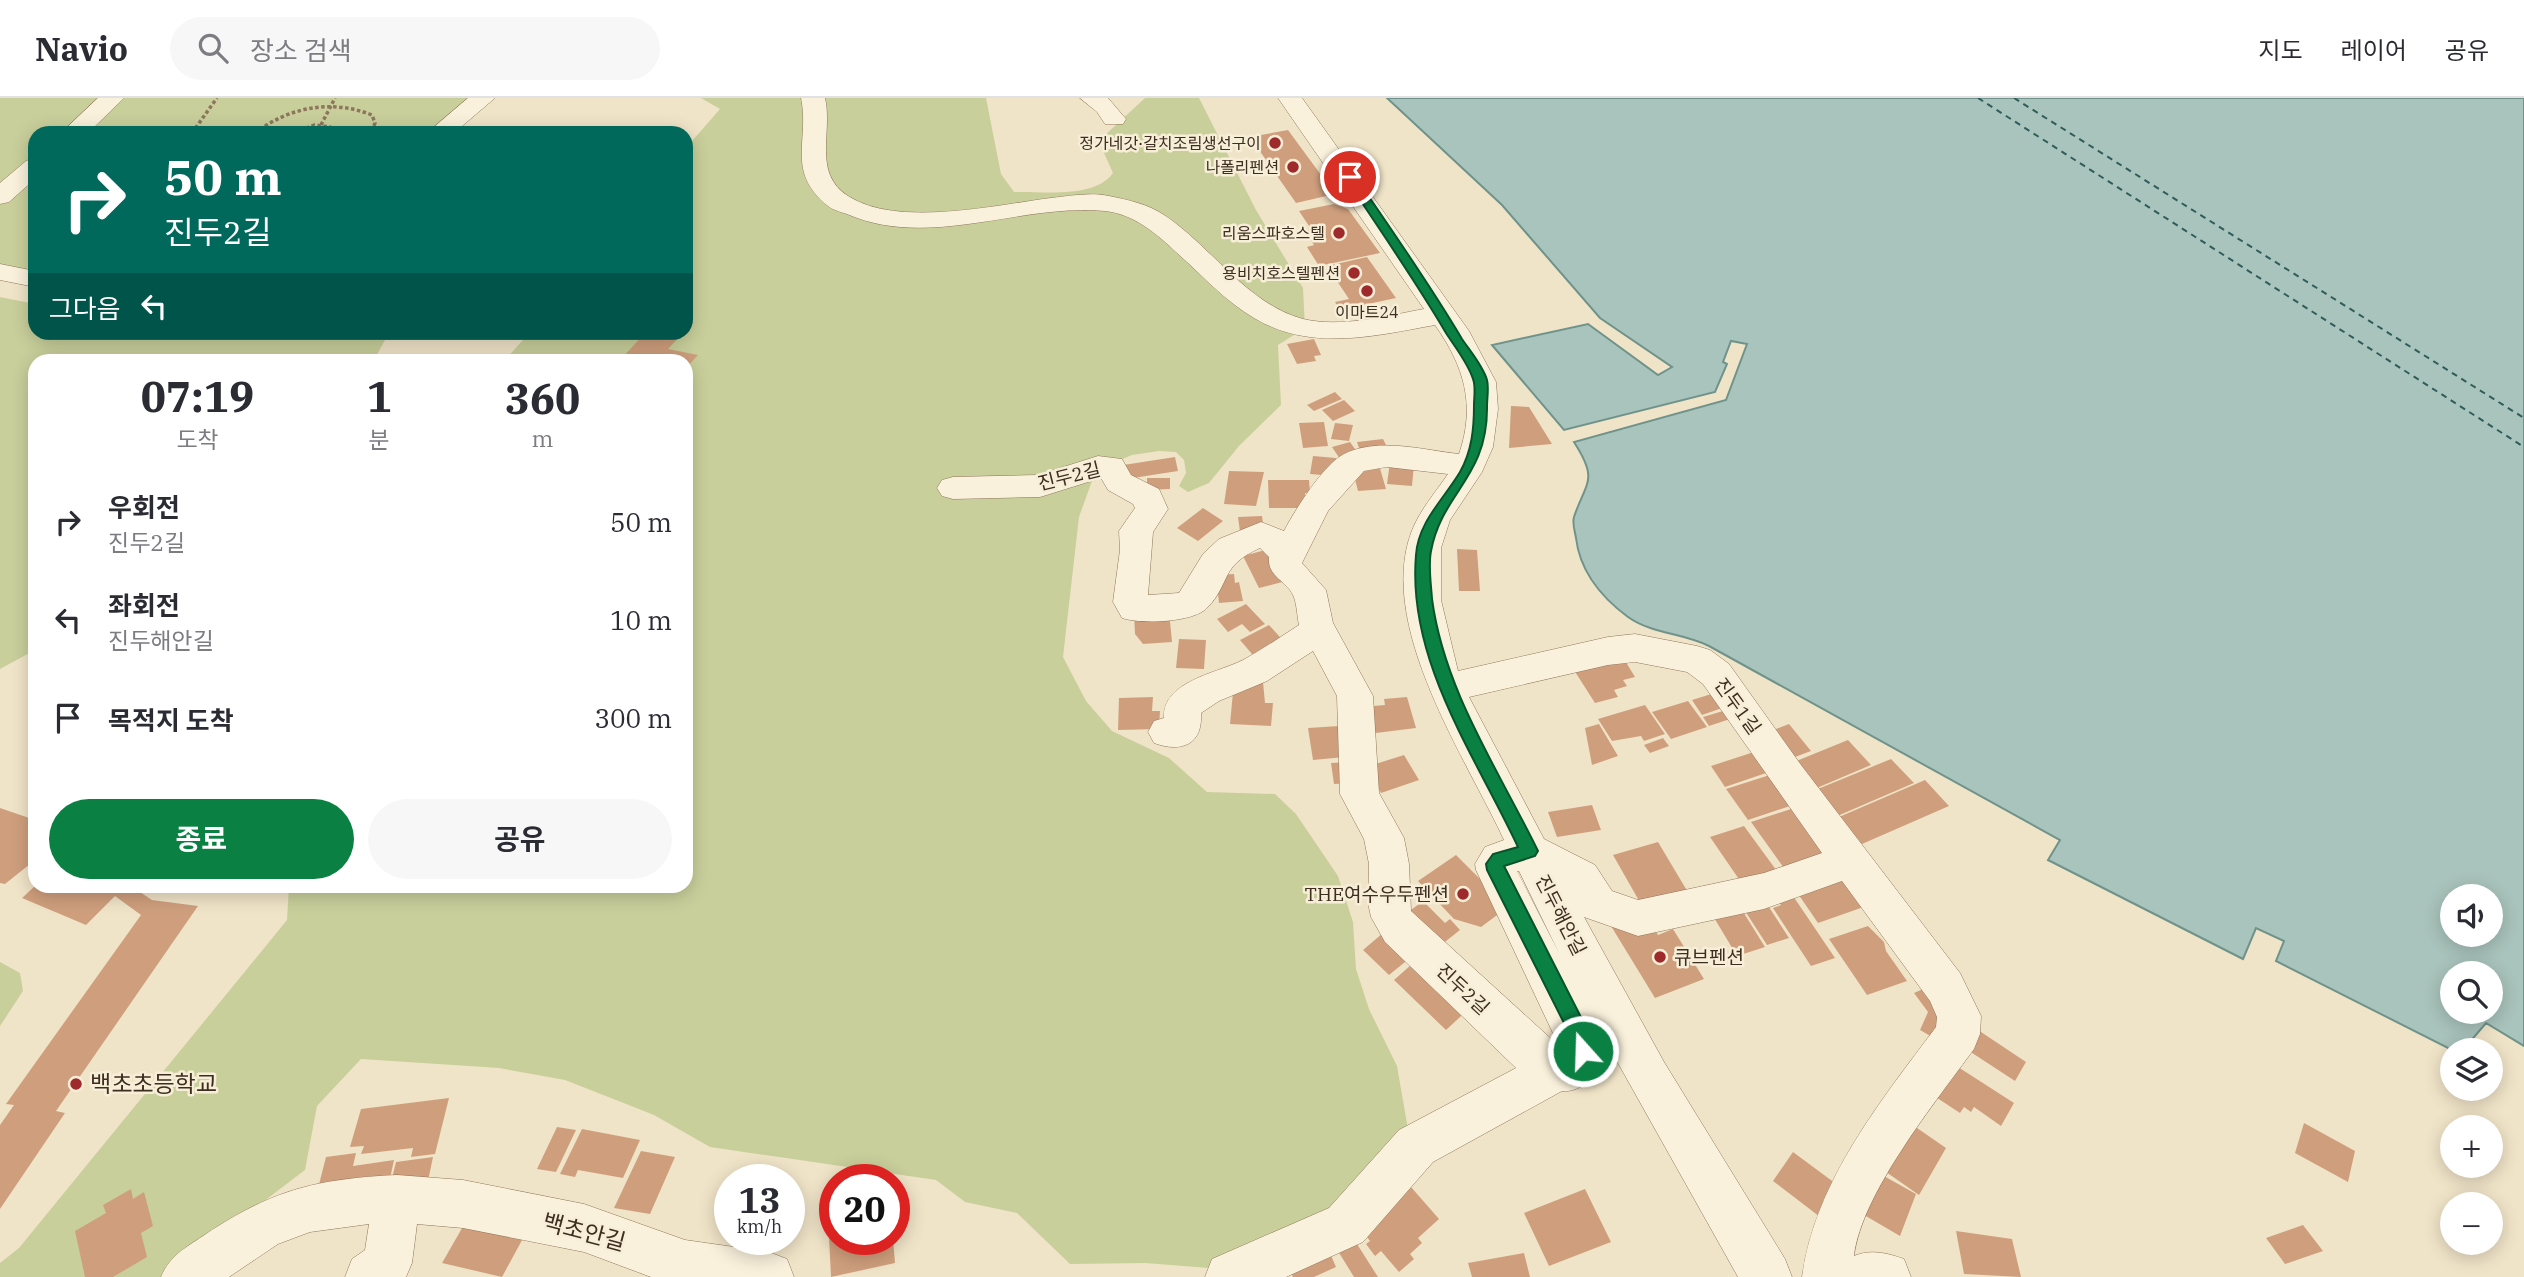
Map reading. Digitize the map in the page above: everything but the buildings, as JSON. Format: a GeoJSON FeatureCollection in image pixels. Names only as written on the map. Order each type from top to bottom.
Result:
{"type":"FeatureCollection","features":[{"type":"Feature","properties":{"kind":"street"},"geometry":{"type":"LineString","coordinates":[[81,126],[112,98]]}},
{"type":"Feature","properties":{"kind":"street"},"geometry":{"type":"LineString","coordinates":[[448,126],[483,98]]}},
{"type":"Feature","properties":{"kind":"street"},"geometry":{"type":"LineString","coordinates":[[813,98],[816,110],[811,151],[817,177],[834,198],[857,209],[894,218],[929,220],[1104,203],[1126,208],[1154,220],[1256,306],[1286,323],[1306,328],[1338,330],[1442,315]]}},
{"type":"Feature","properties":{"kind":"street"},"geometry":{"type":"LineString","coordinates":[[1093,98],[1106,107],[1114,119]]}},
{"type":"Feature","properties":{"kind":"street","name":"진두해안길"},"geometry":{"type":"LineString","coordinates":[[1290,98],[1350,177],[1442,315],[1475,368],[1482,390],[1481,427],[1469,466],[1435,518],[1423,552],[1422,577],[1428,627],[1448,688],[1529,851],[1649,1080],[1767,1277]]}},
{"type":"Feature","properties":{"kind":"street"},"geometry":{"type":"LineString","coordinates":[[0,196],[28,172]]}},
{"type":"Feature","properties":{"kind":"street"},"geometry":{"type":"LineString","coordinates":[[0,272],[28,278]]}},
{"type":"Feature","properties":{"kind":"street"},"geometry":{"type":"LineString","coordinates":[[1290,551],[1315,504],[1354,462],[1387,456],[1469,466]]}},
{"type":"Feature","properties":{"kind":"street","name":"진두2길"},"geometry":{"type":"LineString","coordinates":[[953,488],[1040,486],[1098,467],[1111,467],[1119,482],[1147,497],[1152,509],[1136,531],[1137,550],[1130,602],[1134,608],[1181,606],[1191,602],[1201,591],[1215,563],[1231,547],[1261,534],[1270,536],[1276,547],[1290,551],[1285,559],[1286,568],[1309,590],[1319,629],[1356,696],[1360,794],[1384,838],[1392,917],[1400,929],[1535,1056],[1558,1069]]}},
{"type":"Feature","properties":{"kind":"street"},"geometry":{"type":"LineString","coordinates":[[1167,732],[1172,734],[1183,728],[1182,710],[1193,699],[1226,681],[1250,673],[1319,629]]}},
{"type":"Feature","properties":{"kind":"street","name":"진두1길"},"geometry":{"type":"LineString","coordinates":[[1448,688],[1608,651],[1635,648],[1697,660],[1716,674],[1850,861],[1945,987],[1954,1003],[1961,1026],[1958,1034],[1887,1132],[1842,1216],[1829,1253],[1827,1277]]}},
{"type":"Feature","properties":{"kind":"street"},"geometry":{"type":"LineString","coordinates":[[1230,1277],[1346,1225],[1416,1146],[1558,1069],[1568,1070],[1578,1064],[1583,1051],[1581,1041],[1495,864],[1499,859],[1529,851],[1581,877],[1598,904],[1638,918],[1764,891],[1850,861]]}},
{"type":"Feature","properties":{"kind":"street"},"geometry":{"type":"LineString","coordinates":[[370,1277],[387,1263],[397,1199]]}},
{"type":"Feature","properties":{"kind":"street","name":"백초안길"},"geometry":{"type":"LineString","coordinates":[[186,1277],[263,1225],[310,1208],[397,1199],[463,1204],[584,1228],[685,1265],[769,1277]]}},
{"type":"Feature","properties":{"kind":"street"},"geometry":{"type":"LineString","coordinates":[[1863,1277],[1886,1277]]}},
{"type":"Feature","properties":{"kind":"path"},"geometry":{"type":"LineString","coordinates":[[197,126],[217,98]]}},
{"type":"Feature","properties":{"kind":"path"},"geometry":{"type":"LineString","coordinates":[[320,125],[335,98]]}},
{"type":"Feature","properties":{"kind":"path"},"geometry":{"type":"LineString","coordinates":[[264,126],[275,118],[293,111],[331,104],[356,107],[372,115],[374,126]]}},
{"type":"Feature","properties":{"kind":"path"},"geometry":{"type":"LineString","coordinates":[[317,126],[325,126]]}},
{"type":"Feature","properties":{"kind":"green space"},"geometry":{"type":"Polygon","coordinates":[[[0,98],[101,98],[70,126],[28,126],[28,163],[0,188],[0,98]]]}},
{"type":"Feature","properties":{"kind":"green space"},"geometry":{"type":"Polygon","coordinates":[[[112,98],[483,98],[448,126],[81,126],[112,98]]]}},
{"type":"Feature","properties":{"kind":"green space"},"geometry":{"type":"Polygon","coordinates":[[[701,98],[986,98],[1001,174],[1014,192],[1068,192],[1094,187],[1113,173],[1104,153],[1104,136],[1145,98],[1199,98],[1256,210],[1303,288],[1305,328],[1278,345],[1281,405],[1239,446],[1209,483],[1188,492],[1179,486],[1186,473],[1184,460],[1176,452],[1159,451],[1132,455],[1113,463],[1092,481],[1079,517],[1063,657],[1086,701],[1112,731],[1169,758],[1207,792],[1275,794],[1296,814],[1338,876],[1353,922],[1356,969],[1369,1009],[1397,1066],[1409,1135],[1353,1201],[1221,1269],[1145,1263],[1070,1264],[1017,1213],[965,1202],[936,1180],[910,1176],[910,1164],[826,1164],[710,1147],[654,1115],[565,1080],[499,1068],[361,1059],[317,1106],[305,1170],[164,1277],[0,1277],[0,1263],[19,1248],[287,920],[289,893],[693,893],[693,354],[510,354],[523,340],[693,340],[693,140],[720,109],[701,98]]]}},
{"type":"Feature","properties":{"kind":"green space"},"geometry":{"type":"Polygon","coordinates":[[[28,172],[28,278],[0,272],[0,196],[28,172]]]}},
{"type":"Feature","properties":{"kind":"green space"},"geometry":{"type":"Polygon","coordinates":[[[0,297],[28,303],[28,340],[385,340],[377,354],[28,354],[28,654],[0,669],[0,297]]]}},
{"type":"Feature","properties":{"kind":"green space"},"geometry":{"type":"Polygon","coordinates":[[[0,962],[20,973],[23,991],[0,1026],[0,962]]]}},
{"type":"Feature","properties":{"kind":"water"},"geometry":{"type":"Polygon","coordinates":[[[1387,98],[2524,98],[2524,1046],[2488,1024],[2503,1024],[2503,961],[2440,961],[2440,1024],[2485,1024],[2473,1038],[2440,1038],[2440,1044],[2276,961],[2284,941],[2256,928],[2243,959],[2048,860],[2060,840],[1709,646],[1647,627],[1628,617],[1593,583],[1578,550],[1573,519],[1586,488],[1588,473],[1574,442],[1726,400],[1747,344],[1731,341],[1723,362],[1727,364],[1715,392],[1564,430],[1492,345],[1588,324],[1658,375],[1672,367],[1600,318],[1502,205],[1387,98]]]}},
{"type":"Feature","properties":{"kind":"ferry route"},"geometry":{"type":"LineString","coordinates":[[1978,98],[2524,447]]}},
{"type":"Feature","properties":{"kind":"ferry route"},"geometry":{"type":"LineString","coordinates":[[2014,98],[2524,418]]}},
{"type":"Feature","properties":{"kind":"place","name":"정가네갓·갈치조림생선구이"},"geometry":{"type":"Point","coordinates":[1275,143]}},
{"type":"Feature","properties":{"kind":"place","name":"나폴리펜션"},"geometry":{"type":"Point","coordinates":[1293,167]}},
{"type":"Feature","properties":{"kind":"place","name":"리움스파호스텔"},"geometry":{"type":"Point","coordinates":[1339,233]}},
{"type":"Feature","properties":{"kind":"place","name":"용비치호스텔펜션"},"geometry":{"type":"Point","coordinates":[1354,273]}},
{"type":"Feature","properties":{"kind":"place","name":"이마트24"},"geometry":{"type":"Point","coordinates":[1367,291]}},
{"type":"Feature","properties":{"kind":"place","name":"THE여수우두펜션"},"geometry":{"type":"Point","coordinates":[1463,894]}},
{"type":"Feature","properties":{"kind":"place","name":"큐브펜션"},"geometry":{"type":"Point","coordinates":[1660,957]}},
{"type":"Feature","properties":{"kind":"place","name":"백초초등학교"},"geometry":{"type":"Point","coordinates":[76,1084]}},
{"type":"Feature","properties":{"kind":"route"},"geometry":{"type":"LineString","coordinates":[[1350,177],[1442,315],[1480,380],[1481,427],[1475,454],[1466,473],[1428,531],[1423,552],[1422,577],[1428,627],[1435,654],[1468,734],[1493,775],[1529,851],[1499,859],[1495,864],[1496,870],[1576,1027],[1583,1051]]}}]}
